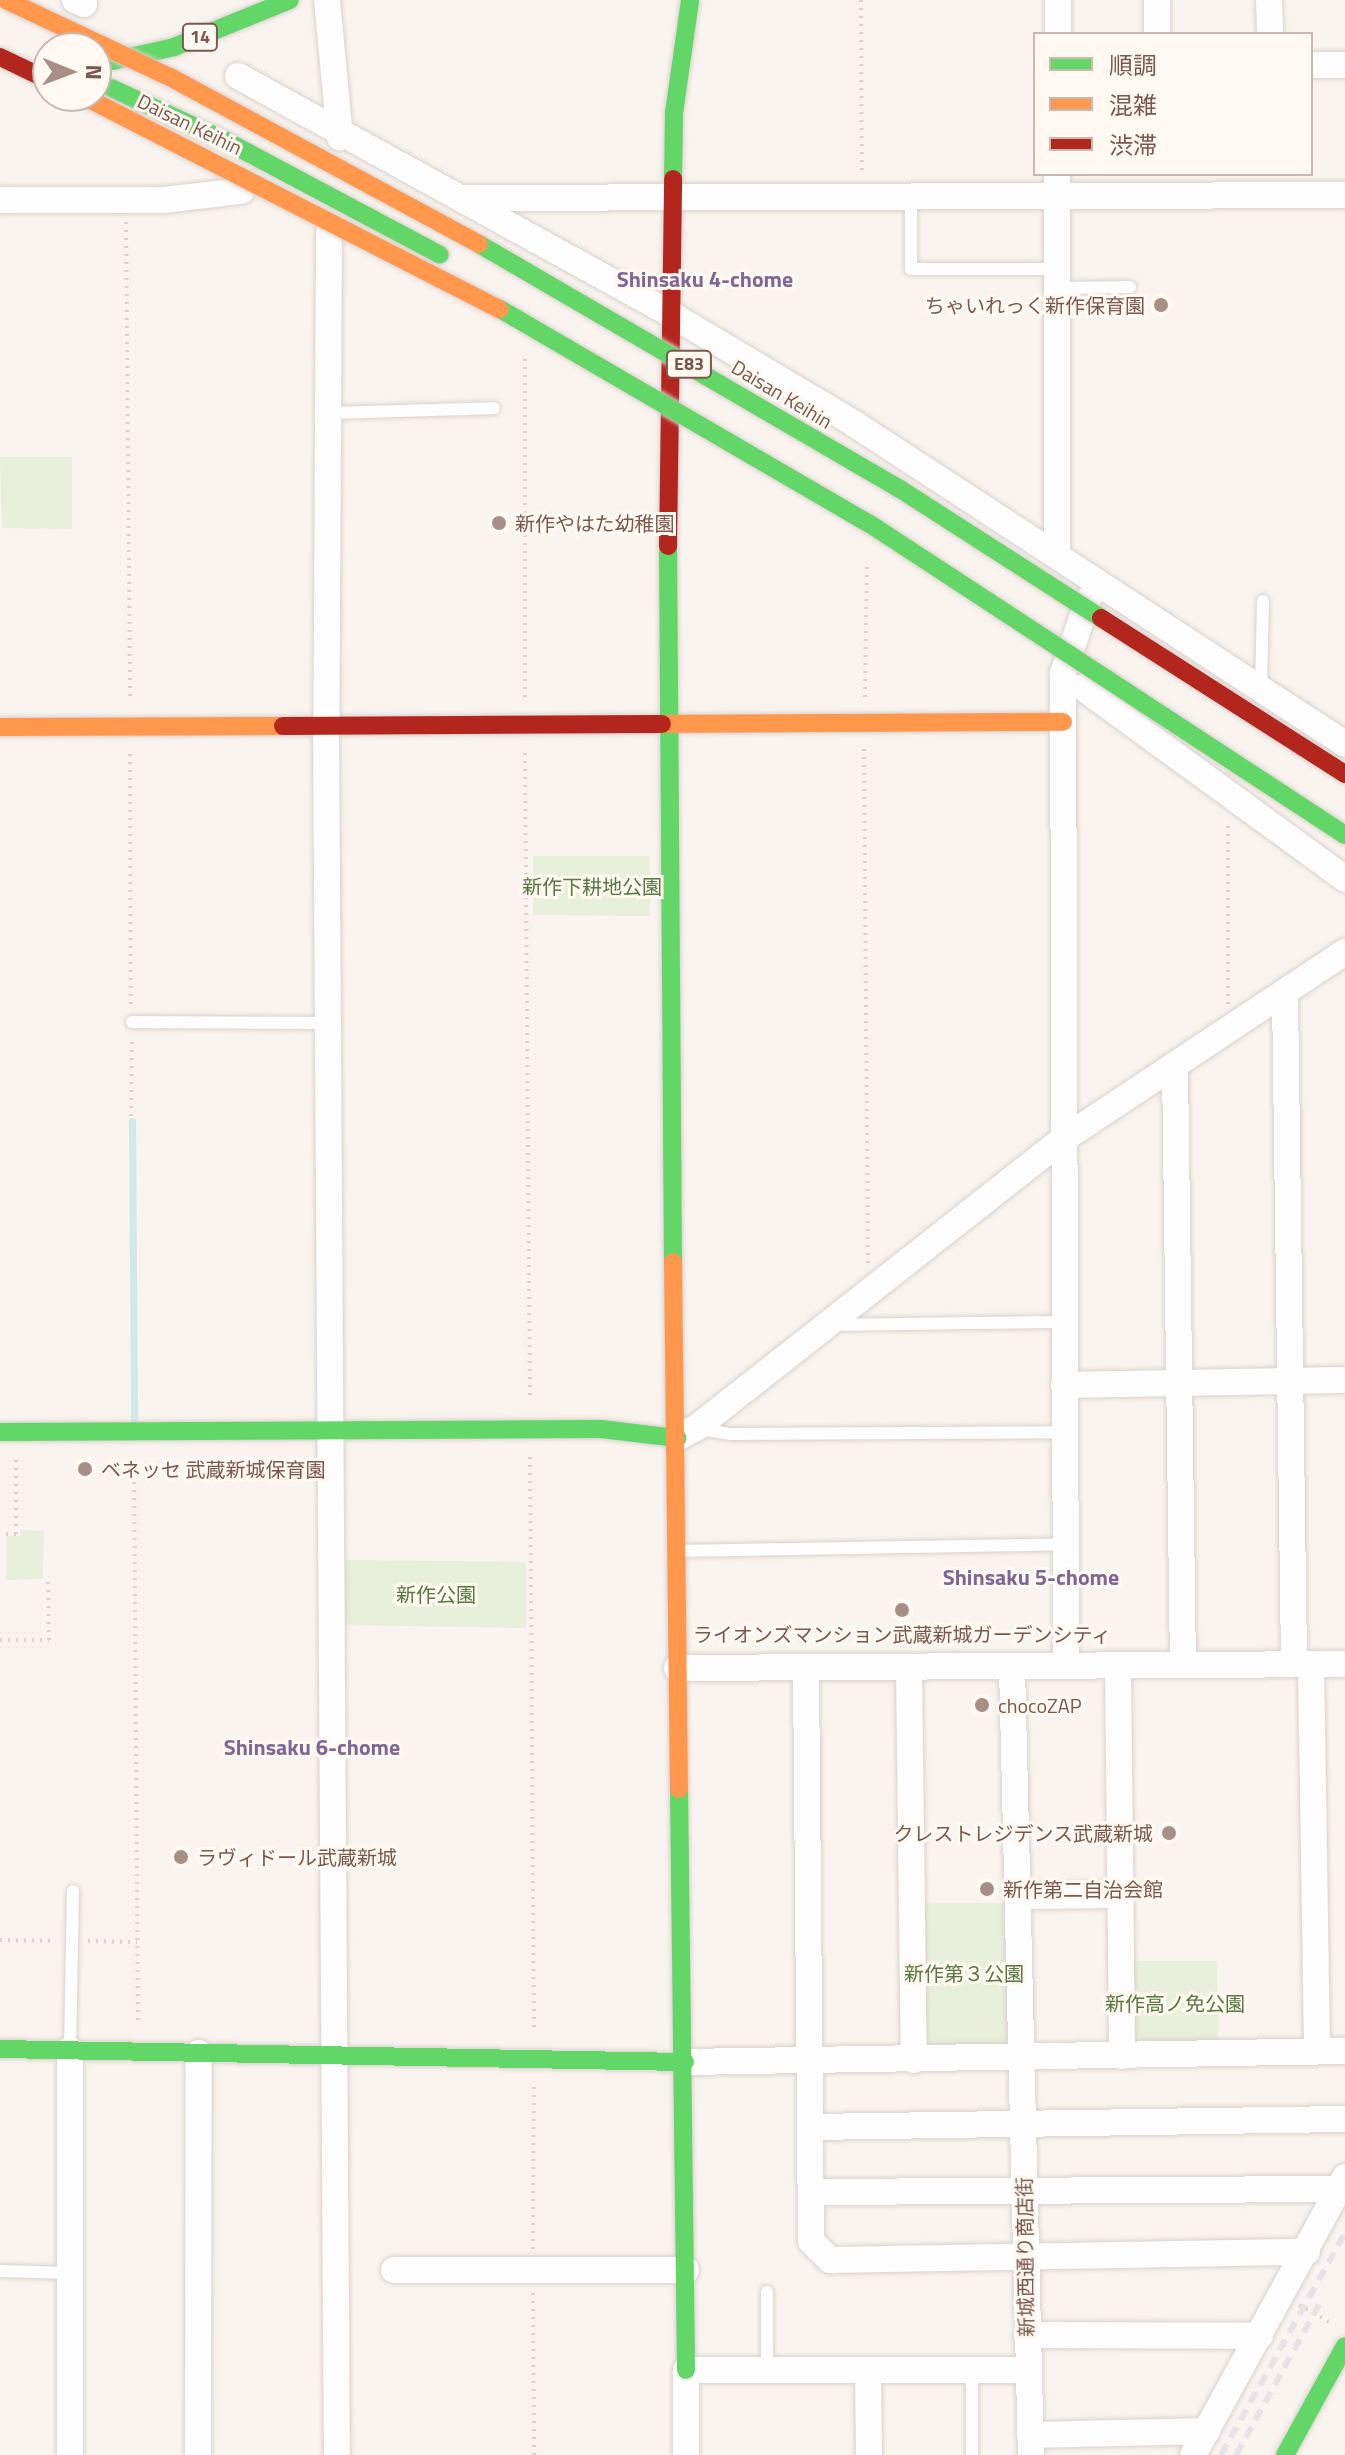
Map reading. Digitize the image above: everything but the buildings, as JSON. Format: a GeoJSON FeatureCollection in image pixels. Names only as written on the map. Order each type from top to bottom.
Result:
{"type":"FeatureCollection","features":[{"type":"Feature","properties":{"kind":"main road","name":"Daisan Keihin"},"geometry":{"type":"LineString","coordinates":[[6,0],[223,105],[587,303],[900,489],[1345,774]]}},
{"type":"Feature","properties":{"kind":"main road","name":"14"},"geometry":{"type":"LineString","coordinates":[[112,59],[174,47],[290,0]]}},
{"type":"Feature","properties":{"kind":"main road"},"geometry":{"type":"LineString","coordinates":[[686,2370],[677,1551],[686,1433],[666,724],[670,421],[676,381],[672,315],[674,113],[690,0]]}},
{"type":"Feature","properties":{"kind":"main road"},"geometry":{"type":"LineString","coordinates":[[0,12],[42,32]]}},
{"type":"Feature","properties":{"kind":"main road"},"geometry":{"type":"LineString","coordinates":[[0,38],[32,52]]}},
{"type":"Feature","properties":{"kind":"main road"},"geometry":{"type":"LineString","coordinates":[[112,69],[899,503],[1345,816]]}},
{"type":"Feature","properties":{"kind":"main road"},"geometry":{"type":"LineString","coordinates":[[4,71],[32,72]]}},
{"type":"Feature","properties":{"kind":"main road"},"geometry":{"type":"LineString","coordinates":[[4,71],[32,77]]}},
{"type":"Feature","properties":{"kind":"main road"},"geometry":{"type":"LineString","coordinates":[[112,88],[226,141],[516,295]]}},
{"type":"Feature","properties":{"kind":"main road","name":"Daisan Keihin"},"geometry":{"type":"LineString","coordinates":[[112,111],[564,342],[870,524],[1345,835]]}},
{"type":"Feature","properties":{"kind":"main road"},"geometry":{"type":"LineString","coordinates":[[647,369],[676,381]]}},
{"type":"Feature","properties":{"kind":"main road"},"geometry":{"type":"LineString","coordinates":[[789,453],[1345,794]]}},
{"type":"Feature","properties":{"kind":"main road"},"geometry":{"type":"LineString","coordinates":[[0,727],[1063,722]]}},
{"type":"Feature","properties":{"kind":"main road"},"geometry":{"type":"LineString","coordinates":[[8,1432],[530,1428],[686,1433]]}},
{"type":"Feature","properties":{"kind":"main road"},"geometry":{"type":"LineString","coordinates":[[0,2049],[685,2062]]}},
{"type":"Feature","properties":{"kind":"main road"},"geometry":{"type":"LineString","coordinates":[[1285,2455],[1345,2346]]}},
{"type":"Feature","properties":{"kind":"street"},"geometry":{"type":"LineString","coordinates":[[327,0],[340,137]]}},
{"type":"Feature","properties":{"kind":"street"},"geometry":{"type":"LineString","coordinates":[[1058,0],[1058,32]]}},
{"type":"Feature","properties":{"kind":"street"},"geometry":{"type":"LineString","coordinates":[[1157,0],[1157,32]]}},
{"type":"Feature","properties":{"kind":"street"},"geometry":{"type":"LineString","coordinates":[[1269,0],[1270,32]]}},
{"type":"Feature","properties":{"kind":"street"},"geometry":{"type":"LineString","coordinates":[[1313,65],[1345,65]]}},
{"type":"Feature","properties":{"kind":"street"},"geometry":{"type":"LineString","coordinates":[[4,71],[32,87]]}},
{"type":"Feature","properties":{"kind":"street"},"geometry":{"type":"LineString","coordinates":[[238,76],[340,137],[672,315],[1057,553],[1345,744]]}},
{"type":"Feature","properties":{"kind":"street"},"geometry":{"type":"LineString","coordinates":[[81,112],[329,233],[670,421],[867,543],[1063,673],[1345,879]]}},
{"type":"Feature","properties":{"kind":"street"},"geometry":{"type":"LineString","coordinates":[[456,198],[911,197],[1057,186],[1160,185],[1272,185],[1345,195]]}},
{"type":"Feature","properties":{"kind":"street"},"geometry":{"type":"LineString","coordinates":[[1057,186],[1057,553]]}},
{"type":"Feature","properties":{"kind":"street"},"geometry":{"type":"LineString","coordinates":[[0,200],[125,200],[241,191]]}},
{"type":"Feature","properties":{"kind":"street"},"geometry":{"type":"LineString","coordinates":[[329,233],[326,725],[337,2455]]}},
{"type":"Feature","properties":{"kind":"street"},"geometry":{"type":"LineString","coordinates":[[1066,1666],[1062,1140],[1063,673],[1096,578]]}},
{"type":"Feature","properties":{"kind":"street"},"geometry":{"type":"LineString","coordinates":[[1309,720],[1345,720]]}},
{"type":"Feature","properties":{"kind":"street"},"geometry":{"type":"LineString","coordinates":[[686,1433],[1062,1140],[1345,952]]}},
{"type":"Feature","properties":{"kind":"street"},"geometry":{"type":"LineString","coordinates":[[1285,992],[1290,1381],[1317,2051]]}},
{"type":"Feature","properties":{"kind":"street"},"geometry":{"type":"LineString","coordinates":[[1175,1065],[1183,1665]]}},
{"type":"Feature","properties":{"kind":"street"},"geometry":{"type":"LineString","coordinates":[[1064,1385],[1345,1380]]}},
{"type":"Feature","properties":{"kind":"street"},"geometry":{"type":"LineString","coordinates":[[677,1668],[1345,1664]]}},
{"type":"Feature","properties":{"kind":"street"},"geometry":{"type":"LineString","coordinates":[[1118,1666],[1122,2056]]}},
{"type":"Feature","properties":{"kind":"street","name":"新城西通り商店街"},"geometry":{"type":"LineString","coordinates":[[1012,1667],[1030,2445]]}},
{"type":"Feature","properties":{"kind":"street"},"geometry":{"type":"LineString","coordinates":[[806,1668],[811,2241],[830,2260],[1307,2252]]}},
{"type":"Feature","properties":{"kind":"street"},"geometry":{"type":"LineString","coordinates":[[909,1668],[914,2060]]}},
{"type":"Feature","properties":{"kind":"street"},"geometry":{"type":"LineString","coordinates":[[1017,1896],[1120,1895]]}},
{"type":"Feature","properties":{"kind":"street"},"geometry":{"type":"LineString","coordinates":[[70,2050],[70,2455]]}},
{"type":"Feature","properties":{"kind":"street"},"geometry":{"type":"LineString","coordinates":[[685,2062],[1021,2059],[1345,2051]]}},
{"type":"Feature","properties":{"kind":"street"},"geometry":{"type":"LineString","coordinates":[[198,2455],[199,2053]]}},
{"type":"Feature","properties":{"kind":"street"},"geometry":{"type":"LineString","coordinates":[[811,2127],[1345,2119]]}},
{"type":"Feature","properties":{"kind":"street"},"geometry":{"type":"LineString","coordinates":[[812,2192],[1342,2183],[1307,2252],[1193,2455]]}},
{"type":"Feature","properties":{"kind":"street"},"geometry":{"type":"LineString","coordinates":[[394,2270],[686,2270]]}},
{"type":"Feature","properties":{"kind":"street"},"geometry":{"type":"LineString","coordinates":[[1027,2335],[1260,2336]]}},
{"type":"Feature","properties":{"kind":"street"},"geometry":{"type":"LineString","coordinates":[[686,2455],[686,2370],[1028,2370]]}},
{"type":"Feature","properties":{"kind":"street"},"geometry":{"type":"LineString","coordinates":[[868,2371],[869,2455]]}},
{"type":"Feature","properties":{"kind":"street"},"geometry":{"type":"LineString","coordinates":[[1030,2445],[1207,2431]]}},
{"type":"Feature","properties":{"kind":"lane"},"geometry":{"type":"LineString","coordinates":[[911,197],[911,269],[1130,287]]}},
{"type":"Feature","properties":{"kind":"lane"},"geometry":{"type":"LineString","coordinates":[[328,413],[494,408]]}},
{"type":"Feature","properties":{"kind":"lane"},"geometry":{"type":"LineString","coordinates":[[1261,689],[1263,601]]}},
{"type":"Feature","properties":{"kind":"lane"},"geometry":{"type":"LineString","coordinates":[[132,1022],[328,1023]]}},
{"type":"Feature","properties":{"kind":"lane"},"geometry":{"type":"LineString","coordinates":[[828,1325],[1063,1322]]}},
{"type":"Feature","properties":{"kind":"lane"},"geometry":{"type":"LineString","coordinates":[[686,1433],[1064,1432]]}},
{"type":"Feature","properties":{"kind":"lane"},"geometry":{"type":"LineString","coordinates":[[677,1551],[1065,1544]]}},
{"type":"Feature","properties":{"kind":"lane"},"geometry":{"type":"LineString","coordinates":[[70,2050],[73,1891]]}},
{"type":"Feature","properties":{"kind":"lane"},"geometry":{"type":"LineString","coordinates":[[0,2271],[70,2273]]}},
{"type":"Feature","properties":{"kind":"lane"},"geometry":{"type":"LineString","coordinates":[[767,2292],[767,2371]]}},
{"type":"Feature","properties":{"kind":"lane"},"geometry":{"type":"LineString","coordinates":[[972,2371],[972,2455]]}},
{"type":"Feature","properties":{"kind":"path"},"geometry":{"type":"LineString","coordinates":[[861,0],[862,181]]}},
{"type":"Feature","properties":{"kind":"path"},"geometry":{"type":"LineString","coordinates":[[125,200],[131,1116]]}},
{"type":"Feature","properties":{"kind":"path"},"geometry":{"type":"LineString","coordinates":[[526,341],[525,724],[534,2059]]}},
{"type":"Feature","properties":{"kind":"path"},"geometry":{"type":"LineString","coordinates":[[867,543],[864,723],[868,1294]]}},
{"type":"Feature","properties":{"kind":"path"},"geometry":{"type":"LineString","coordinates":[[1228,810],[1228,1011]]}},
{"type":"Feature","properties":{"kind":"path"},"geometry":{"type":"LineString","coordinates":[[134,1431],[138,2052]]}},
{"type":"Feature","properties":{"kind":"path"},"geometry":{"type":"LineString","coordinates":[[6,1534],[16,1534],[8,1432]]}},
{"type":"Feature","properties":{"kind":"path"},"geometry":{"type":"LineString","coordinates":[[0,1640],[49,1640],[48,1580]]}},
{"type":"Feature","properties":{"kind":"path"},"geometry":{"type":"LineString","coordinates":[[1282,2296],[1332,2323]]}},
{"type":"Feature","properties":{"kind":"green space"},"geometry":{"type":"Polygon","coordinates":[[[0,457],[72,457],[72,529],[2,528],[0,457]]]}},
{"type":"Feature","properties":{"kind":"green space","name":"新作下耕地公園"},"geometry":{"type":"Polygon","coordinates":[[[533,856],[650,856],[650,916],[533,915],[533,856]]]}},
{"type":"Feature","properties":{"kind":"green space"},"geometry":{"type":"Polygon","coordinates":[[[20,1530],[44,1531],[43,1579],[6,1580],[6,1536],[20,1536],[20,1530]]]}},
{"type":"Feature","properties":{"kind":"green space","name":"新作公園"},"geometry":{"type":"Polygon","coordinates":[[[345,1560],[526,1562],[526,1628],[346,1625],[345,1560]]]}},
{"type":"Feature","properties":{"kind":"green space","name":"新作第３公園"},"geometry":{"type":"Polygon","coordinates":[[[918,1903],[1009,1903],[1011,2043],[1006,2048],[922,2047],[918,1903]]]}},
{"type":"Feature","properties":{"kind":"green space","name":"新作高ノ免公園"},"geometry":{"type":"Polygon","coordinates":[[[1133,1961],[1217,1961],[1218,2044],[1139,2045],[1133,2039],[1133,1961]]]}},
{"type":"Feature","properties":{"kind":"waterway"},"geometry":{"type":"LineString","coordinates":[[132,1121],[134,1422]]}},
{"type":"Feature","properties":{"kind":"railway"},"geometry":{"type":"LineString","coordinates":[[1221,2455],[1345,2233]]}},
{"type":"Feature","properties":{"kind":"railway"},"geometry":{"type":"LineString","coordinates":[[1236,2455],[1320,2303]]}},
{"type":"Feature","properties":{"kind":"traffic: fast"},"geometry":{"type":"LineString","coordinates":[[112,61],[174,47],[290,0]]}},
{"type":"Feature","properties":{"kind":"traffic: fast"},"geometry":{"type":"LineString","coordinates":[[673,179],[674,113],[690,0]]}},
{"type":"Feature","properties":{"kind":"traffic: fast"},"geometry":{"type":"LineString","coordinates":[[112,88],[226,141],[440,255]]}},
{"type":"Feature","properties":{"kind":"traffic: fast"},"geometry":{"type":"LineString","coordinates":[[479,244],[900,489],[1101,618]]}},
{"type":"Feature","properties":{"kind":"traffic: fast"},"geometry":{"type":"LineString","coordinates":[[500,309],[870,524],[1345,835]]}},
{"type":"Feature","properties":{"kind":"traffic: fast"},"geometry":{"type":"LineString","coordinates":[[668,546],[673,1262]]}},
{"type":"Feature","properties":{"kind":"traffic: fast"},"geometry":{"type":"LineString","coordinates":[[0,1432],[601,1429],[677,1438]]}},
{"type":"Feature","properties":{"kind":"traffic: fast"},"geometry":{"type":"LineString","coordinates":[[679,1789],[686,2370]]}},
{"type":"Feature","properties":{"kind":"traffic: fast"},"geometry":{"type":"LineString","coordinates":[[0,2049],[685,2062]]}},
{"type":"Feature","properties":{"kind":"traffic: fast"},"geometry":{"type":"LineString","coordinates":[[1285,2455],[1345,2346]]}},
{"type":"Feature","properties":{"kind":"traffic: slow"},"geometry":{"type":"LineString","coordinates":[[6,0],[170,77],[479,244]]}},
{"type":"Feature","properties":{"kind":"traffic: slow"},"geometry":{"type":"LineString","coordinates":[[112,111],[500,309]]}},
{"type":"Feature","properties":{"kind":"traffic: slow"},"geometry":{"type":"LineString","coordinates":[[662,724],[1063,722]]}},
{"type":"Feature","properties":{"kind":"traffic: slow"},"geometry":{"type":"LineString","coordinates":[[0,727],[283,726]]}},
{"type":"Feature","properties":{"kind":"traffic: slow"},"geometry":{"type":"LineString","coordinates":[[673,1262],[679,1789]]}},
{"type":"Feature","properties":{"kind":"traffic: jam"},"geometry":{"type":"LineString","coordinates":[[0,57],[32,72]]}},
{"type":"Feature","properties":{"kind":"traffic: jam"},"geometry":{"type":"LineString","coordinates":[[668,546],[673,179]]}},
{"type":"Feature","properties":{"kind":"traffic: jam"},"geometry":{"type":"LineString","coordinates":[[1101,618],[1345,774]]}},
{"type":"Feature","properties":{"kind":"traffic: jam"},"geometry":{"type":"LineString","coordinates":[[283,726],[662,724]]}},
{"type":"Feature","properties":{"kind":"place","name":"ちゃいれっく新作保育園"},"geometry":{"type":"Point","coordinates":[1161,305]}},
{"type":"Feature","properties":{"kind":"place","name":"新作やはた幼稚園"},"geometry":{"type":"Point","coordinates":[499,523]}},
{"type":"Feature","properties":{"kind":"place","name":"ベネッセ 武蔵新城保育園"},"geometry":{"type":"Point","coordinates":[85,1469]}},
{"type":"Feature","properties":{"kind":"place","name":"ライオンズマンション武蔵新城ガーデンシティ"},"geometry":{"type":"Point","coordinates":[902,1610]}},
{"type":"Feature","properties":{"kind":"place","name":"chocoZAP"},"geometry":{"type":"Point","coordinates":[982,1705]}},
{"type":"Feature","properties":{"kind":"place","name":"クレストレジデンス武蔵新城"},"geometry":{"type":"Point","coordinates":[1169,1833]}},
{"type":"Feature","properties":{"kind":"place","name":"ラヴィドール武蔵新城"},"geometry":{"type":"Point","coordinates":[181,1857]}},
{"type":"Feature","properties":{"kind":"place","name":"新作第二自治会館"},"geometry":{"type":"Point","coordinates":[987,1889]}},
{"type":"Feature","properties":{"kind":"district","name":"Shinsaku 4-chome"},"geometry":{"type":"Point","coordinates":[705,280]}},
{"type":"Feature","properties":{"kind":"district","name":"Shinsaku 5-chome"},"geometry":{"type":"Point","coordinates":[1031,1578]}},
{"type":"Feature","properties":{"kind":"district","name":"Shinsaku 6-chome"},"geometry":{"type":"Point","coordinates":[312,1748]}}]}
